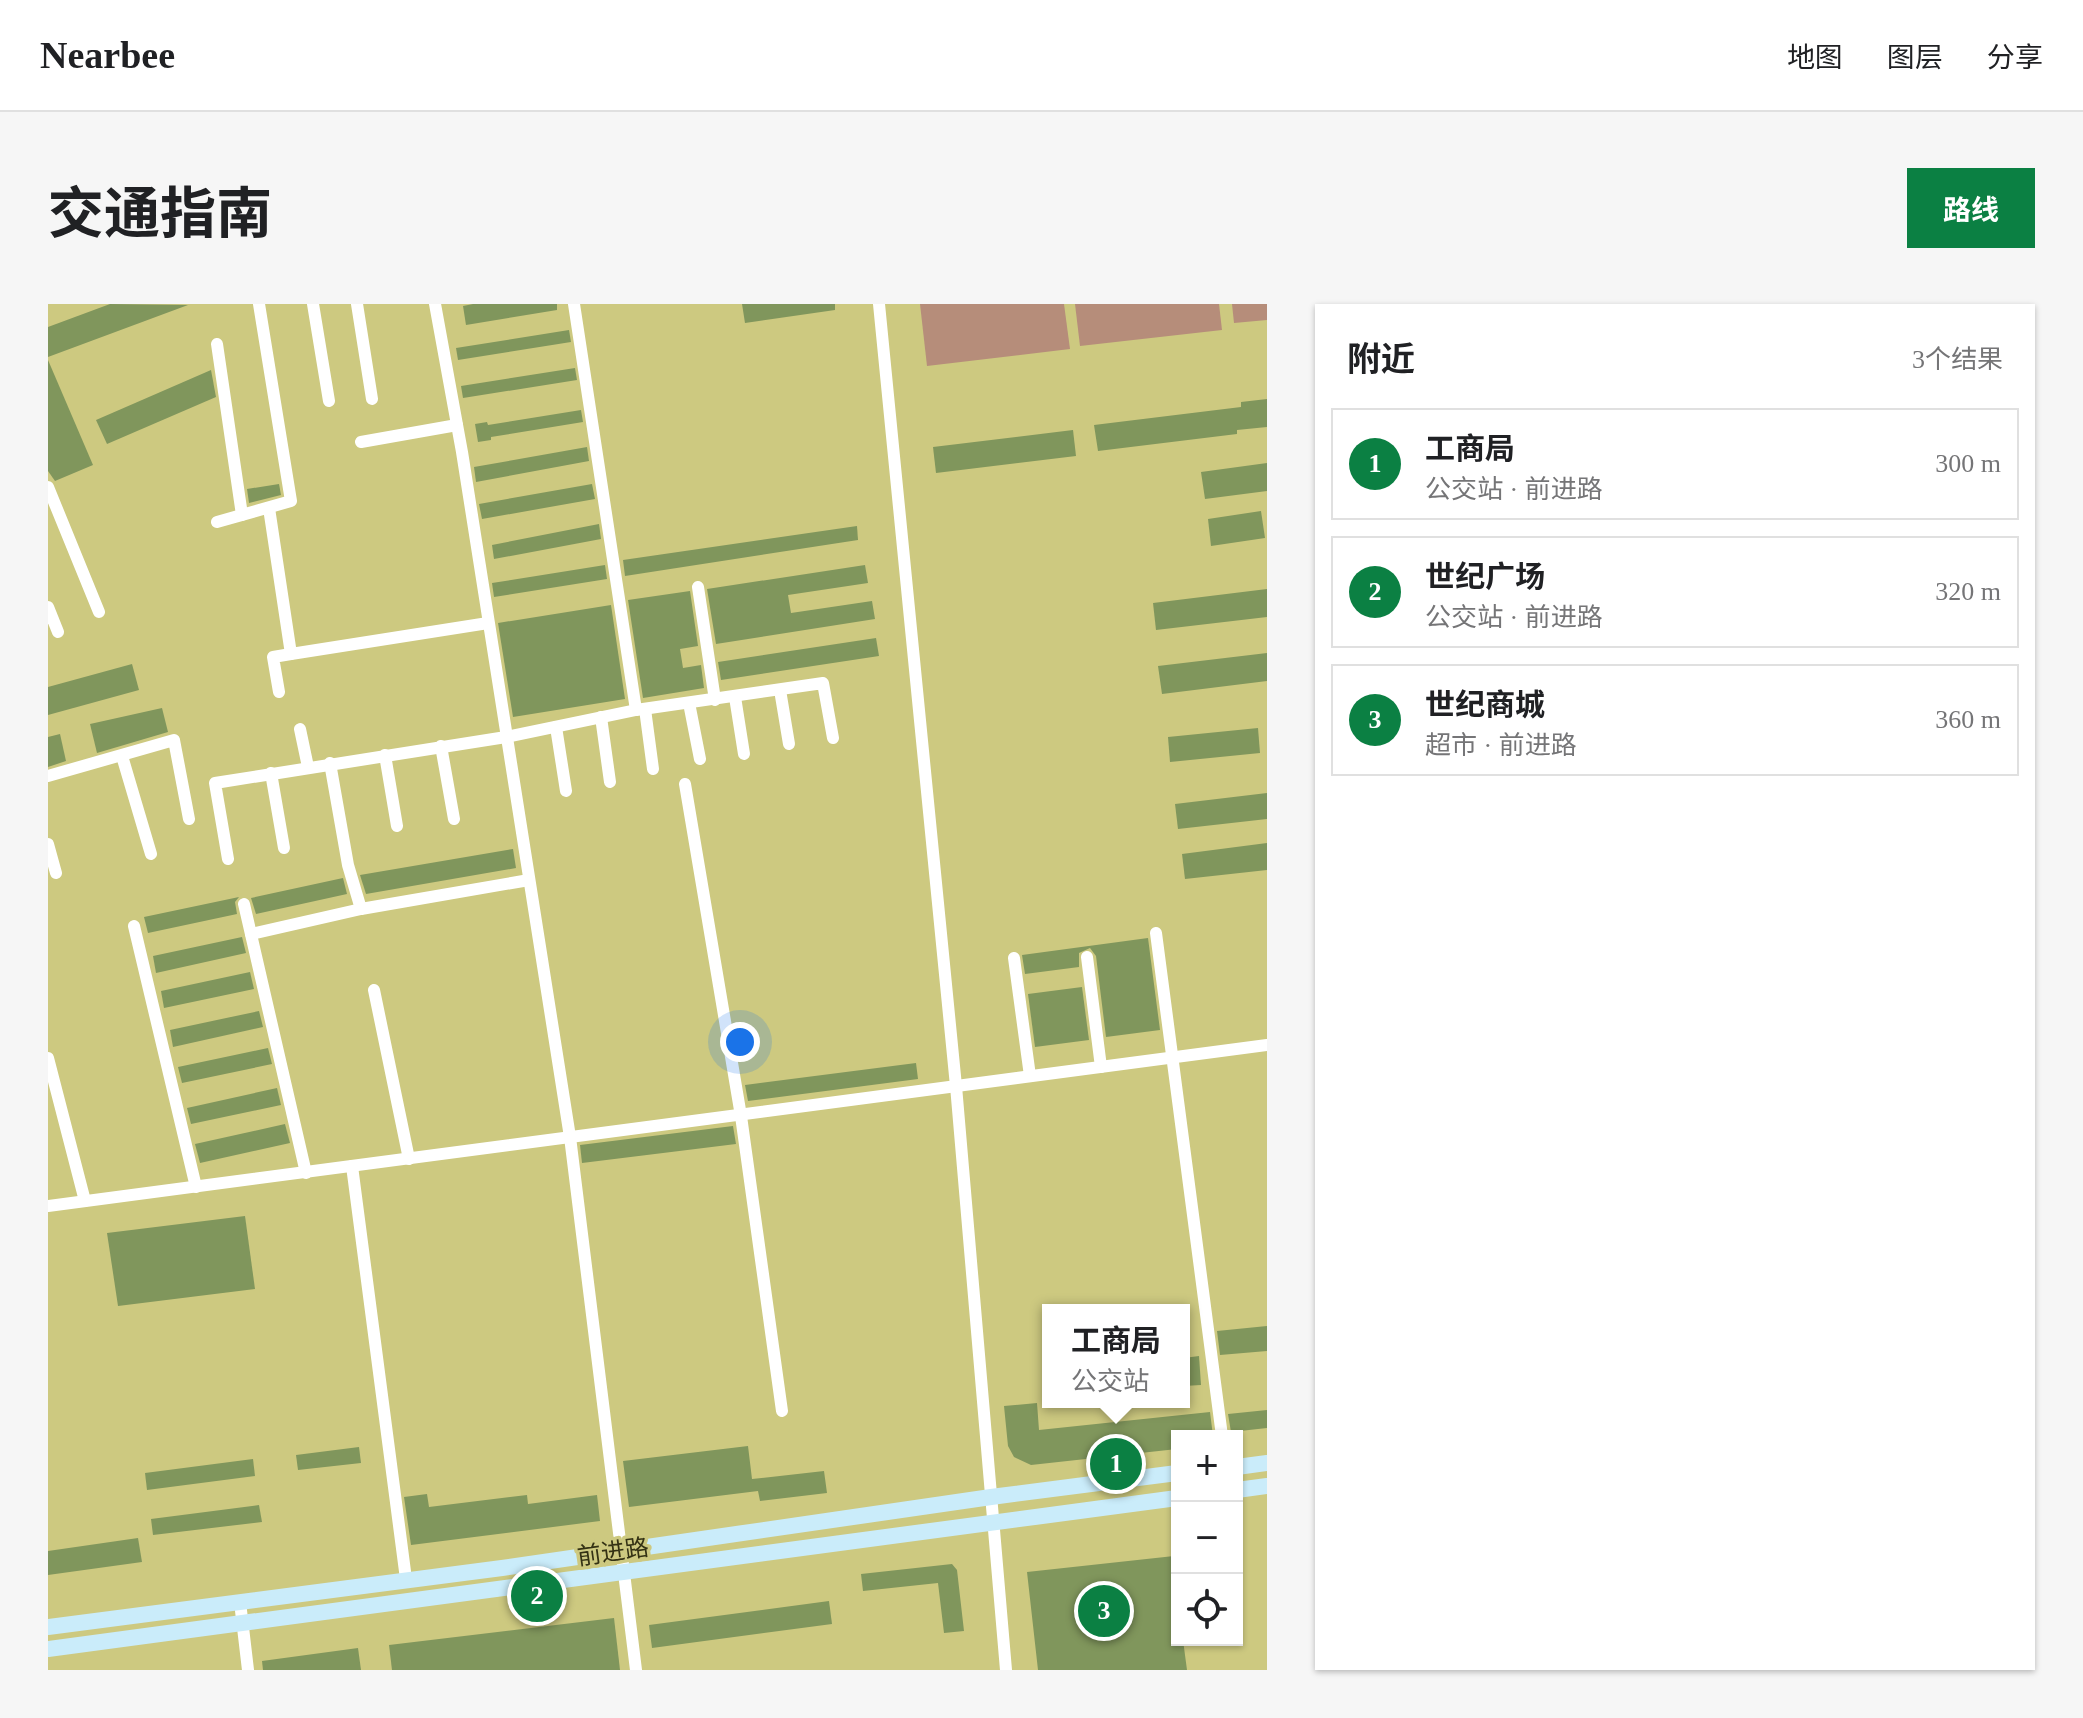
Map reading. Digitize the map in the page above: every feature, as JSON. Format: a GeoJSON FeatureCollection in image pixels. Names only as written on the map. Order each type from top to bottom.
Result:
{"type":"FeatureCollection","features":[{"type":"Feature","properties":{"kind":"main road"},"geometry":{"type":"LineString","coordinates":[[1243,1466],[1267,1463]]}},
{"type":"Feature","properties":{"kind":"main road","name":"前进路"},"geometry":{"type":"LineString","coordinates":[[48,1627],[1171,1474]]}},
{"type":"Feature","properties":{"kind":"main road"},"geometry":{"type":"LineString","coordinates":[[1243,1489],[1267,1486]]}},
{"type":"Feature","properties":{"kind":"main road","name":"前进路"},"geometry":{"type":"LineString","coordinates":[[48,1649],[1171,1499]]}},
{"type":"Feature","properties":{"kind":"street"},"geometry":{"type":"LineString","coordinates":[[217,522],[291,501],[259,304]]}},
{"type":"Feature","properties":{"kind":"street"},"geometry":{"type":"LineString","coordinates":[[313,304],[329,401]]}},
{"type":"Feature","properties":{"kind":"street"},"geometry":{"type":"LineString","coordinates":[[357,304],[372,399]]}},
{"type":"Feature","properties":{"kind":"street"},"geometry":{"type":"LineString","coordinates":[[435,304],[570,1137],[636,1670]]}},
{"type":"Feature","properties":{"kind":"street"},"geometry":{"type":"LineString","coordinates":[[574,304],[653,769]]}},
{"type":"Feature","properties":{"kind":"street"},"geometry":{"type":"LineString","coordinates":[[879,304],[956,1086],[1006,1670]]}},
{"type":"Feature","properties":{"kind":"street"},"geometry":{"type":"LineString","coordinates":[[217,344],[242,515]]}},
{"type":"Feature","properties":{"kind":"street"},"geometry":{"type":"LineString","coordinates":[[361,442],[457,425]]}},
{"type":"Feature","properties":{"kind":"street"},"geometry":{"type":"LineString","coordinates":[[48,487],[99,612]]}},
{"type":"Feature","properties":{"kind":"street"},"geometry":{"type":"LineString","coordinates":[[269,508],[291,654]]}},
{"type":"Feature","properties":{"kind":"street"},"geometry":{"type":"LineString","coordinates":[[698,587],[715,700]]}},
{"type":"Feature","properties":{"kind":"street"},"geometry":{"type":"LineString","coordinates":[[48,607],[58,632]]}},
{"type":"Feature","properties":{"kind":"street"},"geometry":{"type":"LineString","coordinates":[[279,692],[273,657],[488,623]]}},
{"type":"Feature","properties":{"kind":"street"},"geometry":{"type":"LineString","coordinates":[[228,859],[215,783],[506,737],[641,710],[823,683],[833,738]]}},
{"type":"Feature","properties":{"kind":"street"},"geometry":{"type":"LineString","coordinates":[[780,690],[789,744]]}},
{"type":"Feature","properties":{"kind":"street"},"geometry":{"type":"LineString","coordinates":[[735,697],[744,754]]}},
{"type":"Feature","properties":{"kind":"street"},"geometry":{"type":"LineString","coordinates":[[689,703],[700,759]]}},
{"type":"Feature","properties":{"kind":"street"},"geometry":{"type":"LineString","coordinates":[[601,717],[610,782]]}},
{"type":"Feature","properties":{"kind":"street"},"geometry":{"type":"LineString","coordinates":[[556,727],[566,791]]}},
{"type":"Feature","properties":{"kind":"street"},"geometry":{"type":"LineString","coordinates":[[300,729],[308,767]]}},
{"type":"Feature","properties":{"kind":"street"},"geometry":{"type":"LineString","coordinates":[[48,776],[174,740],[189,819]]}},
{"type":"Feature","properties":{"kind":"street"},"geometry":{"type":"LineString","coordinates":[[441,746],[454,819]]}},
{"type":"Feature","properties":{"kind":"street"},"geometry":{"type":"LineString","coordinates":[[385,755],[397,826]]}},
{"type":"Feature","properties":{"kind":"street"},"geometry":{"type":"LineString","coordinates":[[122,756],[151,854]]}},
{"type":"Feature","properties":{"kind":"street"},"geometry":{"type":"LineString","coordinates":[[330,763],[348,865],[361,909]]}},
{"type":"Feature","properties":{"kind":"street"},"geometry":{"type":"LineString","coordinates":[[271,773],[284,848]]}},
{"type":"Feature","properties":{"kind":"street"},"geometry":{"type":"LineString","coordinates":[[685,784],[741,1116],[782,1411]]}},
{"type":"Feature","properties":{"kind":"street"},"geometry":{"type":"LineString","coordinates":[[48,844],[56,873]]}},
{"type":"Feature","properties":{"kind":"street"},"geometry":{"type":"LineString","coordinates":[[251,934],[361,909],[529,880]]}},
{"type":"Feature","properties":{"kind":"street"},"geometry":{"type":"LineString","coordinates":[[244,904],[306,1173]]}},
{"type":"Feature","properties":{"kind":"street"},"geometry":{"type":"LineString","coordinates":[[134,926],[196,1187]]}},
{"type":"Feature","properties":{"kind":"street"},"geometry":{"type":"LineString","coordinates":[[1156,933],[1221,1430]]}},
{"type":"Feature","properties":{"kind":"street"},"geometry":{"type":"LineString","coordinates":[[1087,957],[1101,1067]]}},
{"type":"Feature","properties":{"kind":"street"},"geometry":{"type":"LineString","coordinates":[[1014,958],[1030,1076]]}},
{"type":"Feature","properties":{"kind":"street"},"geometry":{"type":"LineString","coordinates":[[374,990],[409,1159]]}},
{"type":"Feature","properties":{"kind":"street"},"geometry":{"type":"LineString","coordinates":[[48,1206],[1267,1045]]}},
{"type":"Feature","properties":{"kind":"street"},"geometry":{"type":"LineString","coordinates":[[48,1058],[85,1201]]}},
{"type":"Feature","properties":{"kind":"street"},"geometry":{"type":"LineString","coordinates":[[352,1166],[406,1579]]}},
{"type":"Feature","properties":{"kind":"street"},"geometry":{"type":"LineString","coordinates":[[240,1602],[248,1670]]}},
{"type":"Feature","properties":{"kind":"shaded area"},"geometry":{"type":"Polygon","coordinates":[[[920,304],[1064,304],[1070,349],[927,366],[920,304]]]}},
{"type":"Feature","properties":{"kind":"shaded area"},"geometry":{"type":"Polygon","coordinates":[[[1075,304],[1219,304],[1222,330],[1080,346],[1075,304]]]}},
{"type":"Feature","properties":{"kind":"shaded area"},"geometry":{"type":"Polygon","coordinates":[[[1232,304],[1267,304],[1267,320],[1234,323],[1232,304]]]}},
{"type":"Feature","properties":{"kind":"building"},"geometry":{"type":"Polygon","coordinates":[[[110,304],[188,305],[48,357],[48,327],[110,304]]]}},
{"type":"Feature","properties":{"kind":"building"},"geometry":{"type":"Polygon","coordinates":[[[557,304],[557,310],[466,325],[463,306],[557,304]]]}},
{"type":"Feature","properties":{"kind":"building"},"geometry":{"type":"Polygon","coordinates":[[[742,304],[835,304],[835,310],[745,323],[742,304]]]}},
{"type":"Feature","properties":{"kind":"building"},"geometry":{"type":"Polygon","coordinates":[[[569,330],[571,342],[458,360],[456,348],[569,330]]]}},
{"type":"Feature","properties":{"kind":"building"},"geometry":{"type":"Polygon","coordinates":[[[48,360],[93,465],[55,481],[48,471],[48,360]]]}},
{"type":"Feature","properties":{"kind":"building"},"geometry":{"type":"Polygon","coordinates":[[[575,368],[577,380],[463,398],[461,386],[575,368]]]}},
{"type":"Feature","properties":{"kind":"building"},"geometry":{"type":"Polygon","coordinates":[[[211,370],[216,397],[107,444],[96,420],[211,370]]]}},
{"type":"Feature","properties":{"kind":"building"},"geometry":{"type":"Polygon","coordinates":[[[1267,399],[1267,427],[1237,430],[1237,434],[1098,451],[1094,425],[1241,407],[1241,402],[1267,399]]]}},
{"type":"Feature","properties":{"kind":"building"},"geometry":{"type":"Polygon","coordinates":[[[581,410],[583,422],[491,437],[491,440],[478,442],[475,424],[487,422],[488,425],[581,410]]]}},
{"type":"Feature","properties":{"kind":"building"},"geometry":{"type":"Polygon","coordinates":[[[1073,430],[1076,456],[936,473],[933,447],[1073,430]]]}},
{"type":"Feature","properties":{"kind":"building"},"geometry":{"type":"Polygon","coordinates":[[[587,447],[589,461],[476,482],[474,467],[587,447]]]}},
{"type":"Feature","properties":{"kind":"building"},"geometry":{"type":"Polygon","coordinates":[[[1267,463],[1267,491],[1205,499],[1201,472],[1267,463]]]}},
{"type":"Feature","properties":{"kind":"building"},"geometry":{"type":"Polygon","coordinates":[[[279,484],[281,495],[249,503],[247,489],[279,484]]]}},
{"type":"Feature","properties":{"kind":"building"},"geometry":{"type":"Polygon","coordinates":[[[592,484],[595,499],[482,519],[479,504],[592,484]]]}},
{"type":"Feature","properties":{"kind":"building"},"geometry":{"type":"Polygon","coordinates":[[[1261,511],[1265,538],[1211,546],[1208,519],[1261,511]]]}},
{"type":"Feature","properties":{"kind":"building"},"geometry":{"type":"Polygon","coordinates":[[[599,524],[601,539],[494,559],[492,545],[599,524]]]}},
{"type":"Feature","properties":{"kind":"building"},"geometry":{"type":"Polygon","coordinates":[[[857,526],[858,540],[625,576],[623,560],[857,526]]]}},
{"type":"Feature","properties":{"kind":"building"},"geometry":{"type":"Polygon","coordinates":[[[605,565],[607,579],[494,597],[492,583],[605,565]]]}},
{"type":"Feature","properties":{"kind":"building"},"geometry":{"type":"Polygon","coordinates":[[[865,565],[868,583],[788,595],[791,613],[872,601],[875,619],[716,644],[707,589],[865,565]]]}},
{"type":"Feature","properties":{"kind":"building"},"geometry":{"type":"Polygon","coordinates":[[[1267,589],[1267,617],[1156,630],[1153,603],[1267,589]]]}},
{"type":"Feature","properties":{"kind":"building"},"geometry":{"type":"Polygon","coordinates":[[[690,591],[698,646],[680,649],[683,668],[701,665],[704,688],[643,698],[628,600],[690,591]]]}},
{"type":"Feature","properties":{"kind":"building"},"geometry":{"type":"Polygon","coordinates":[[[611,605],[625,699],[513,717],[498,623],[611,605]]]}},
{"type":"Feature","properties":{"kind":"building"},"geometry":{"type":"Polygon","coordinates":[[[876,638],[879,656],[721,680],[718,662],[876,638]]]}},
{"type":"Feature","properties":{"kind":"building"},"geometry":{"type":"Polygon","coordinates":[[[1267,653],[1267,681],[1162,694],[1158,666],[1267,653]]]}},
{"type":"Feature","properties":{"kind":"building"},"geometry":{"type":"Polygon","coordinates":[[[132,664],[139,690],[48,715],[48,687],[132,664]]]}},
{"type":"Feature","properties":{"kind":"building"},"geometry":{"type":"Polygon","coordinates":[[[162,708],[168,732],[97,753],[90,724],[162,708]]]}},
{"type":"Feature","properties":{"kind":"building"},"geometry":{"type":"Polygon","coordinates":[[[1258,728],[1260,753],[1170,762],[1168,737],[1258,728]]]}},
{"type":"Feature","properties":{"kind":"building"},"geometry":{"type":"Polygon","coordinates":[[[60,734],[66,761],[48,767],[48,737],[60,734]]]}},
{"type":"Feature","properties":{"kind":"building"},"geometry":{"type":"Polygon","coordinates":[[[1267,793],[1267,819],[1178,829],[1175,804],[1267,793]]]}},
{"type":"Feature","properties":{"kind":"building"},"geometry":{"type":"Polygon","coordinates":[[[1267,843],[1267,870],[1185,879],[1182,854],[1267,843]]]}},
{"type":"Feature","properties":{"kind":"building"},"geometry":{"type":"Polygon","coordinates":[[[513,849],[516,868],[366,894],[360,875],[513,849]]]}},
{"type":"Feature","properties":{"kind":"building"},"geometry":{"type":"Polygon","coordinates":[[[343,878],[347,894],[256,914],[251,898],[343,878]]]}},
{"type":"Feature","properties":{"kind":"building"},"geometry":{"type":"Polygon","coordinates":[[[239,897],[235,902],[237,914],[148,933],[144,917],[239,897]]]}},
{"type":"Feature","properties":{"kind":"building"},"geometry":{"type":"Polygon","coordinates":[[[242,937],[246,953],[156,973],[153,956],[242,937]]]}},
{"type":"Feature","properties":{"kind":"building"},"geometry":{"type":"Polygon","coordinates":[[[1148,938],[1160,1030],[1106,1037],[1096,956],[1090,948],[1079,953],[1079,967],[1025,974],[1022,955],[1148,938]]]}},
{"type":"Feature","properties":{"kind":"building"},"geometry":{"type":"Polygon","coordinates":[[[250,972],[254,989],[164,1008],[161,991],[250,972]]]}},
{"type":"Feature","properties":{"kind":"building"},"geometry":{"type":"Polygon","coordinates":[[[1082,987],[1089,1040],[1035,1047],[1028,994],[1082,987]]]}},
{"type":"Feature","properties":{"kind":"building"},"geometry":{"type":"Polygon","coordinates":[[[259,1011],[263,1027],[173,1047],[170,1030],[259,1011]]]}},
{"type":"Feature","properties":{"kind":"building"},"geometry":{"type":"Polygon","coordinates":[[[268,1048],[272,1064],[182,1083],[178,1067],[268,1048]]]}},
{"type":"Feature","properties":{"kind":"building"},"geometry":{"type":"Polygon","coordinates":[[[916,1063],[918,1079],[748,1101],[745,1085],[916,1063]]]}},
{"type":"Feature","properties":{"kind":"building"},"geometry":{"type":"Polygon","coordinates":[[[277,1088],[281,1105],[191,1124],[187,1108],[277,1088]]]}},
{"type":"Feature","properties":{"kind":"building"},"geometry":{"type":"Polygon","coordinates":[[[285,1124],[290,1143],[200,1163],[195,1144],[285,1124]]]}},
{"type":"Feature","properties":{"kind":"building"},"geometry":{"type":"Polygon","coordinates":[[[733,1126],[736,1144],[582,1163],[580,1145],[733,1126]]]}},
{"type":"Feature","properties":{"kind":"building"},"geometry":{"type":"Polygon","coordinates":[[[245,1216],[255,1289],[118,1306],[107,1233],[245,1216]]]}},
{"type":"Feature","properties":{"kind":"building"},"geometry":{"type":"Polygon","coordinates":[[[1267,1326],[1267,1351],[1220,1355],[1217,1331],[1267,1326]]]}},
{"type":"Feature","properties":{"kind":"building"},"geometry":{"type":"Polygon","coordinates":[[[1199,1356],[1201,1385],[1190,1386],[1190,1357],[1199,1356]]]}},
{"type":"Feature","properties":{"kind":"building"},"geometry":{"type":"Polygon","coordinates":[[[1037,1403],[1039,1430],[1210,1412],[1212,1430],[1171,1430],[1171,1450],[1031,1465],[1014,1457],[1008,1446],[1004,1406],[1037,1403]]]}},
{"type":"Feature","properties":{"kind":"building"},"geometry":{"type":"Polygon","coordinates":[[[1267,1410],[1267,1428],[1231,1430],[1228,1414],[1267,1410]]]}},
{"type":"Feature","properties":{"kind":"building"},"geometry":{"type":"Polygon","coordinates":[[[748,1446],[752,1479],[824,1471],[827,1493],[760,1501],[758,1491],[629,1507],[623,1461],[748,1446]]]}},
{"type":"Feature","properties":{"kind":"building"},"geometry":{"type":"Polygon","coordinates":[[[359,1447],[361,1463],[298,1470],[296,1455],[359,1447]]]}},
{"type":"Feature","properties":{"kind":"building"},"geometry":{"type":"Polygon","coordinates":[[[253,1459],[255,1476],[147,1490],[145,1473],[253,1459]]]}},
{"type":"Feature","properties":{"kind":"building"},"geometry":{"type":"Polygon","coordinates":[[[427,1494],[429,1507],[527,1495],[528,1504],[597,1495],[600,1521],[411,1545],[404,1497],[427,1494]]]}},
{"type":"Feature","properties":{"kind":"building"},"geometry":{"type":"Polygon","coordinates":[[[259,1505],[262,1522],[153,1535],[151,1519],[259,1505]]]}},
{"type":"Feature","properties":{"kind":"building"},"geometry":{"type":"Polygon","coordinates":[[[138,1538],[142,1562],[48,1575],[48,1551],[138,1538]]]}},
{"type":"Feature","properties":{"kind":"building"},"geometry":{"type":"Polygon","coordinates":[[[1171,1556],[1171,1646],[1184,1646],[1187,1670],[1038,1670],[1027,1572],[1171,1556]]]}},
{"type":"Feature","properties":{"kind":"building"},"geometry":{"type":"Polygon","coordinates":[[[952,1564],[957,1570],[964,1631],[944,1633],[938,1583],[863,1591],[861,1574],[952,1564]]]}},
{"type":"Feature","properties":{"kind":"building"},"geometry":{"type":"Polygon","coordinates":[[[829,1601],[832,1624],[652,1648],[649,1625],[829,1601]]]}},
{"type":"Feature","properties":{"kind":"building"},"geometry":{"type":"Polygon","coordinates":[[[614,1618],[620,1670],[392,1670],[389,1645],[614,1618]]]}},
{"type":"Feature","properties":{"kind":"building"},"geometry":{"type":"Polygon","coordinates":[[[358,1648],[361,1670],[263,1670],[262,1661],[358,1648]]]}},
{"type":"Feature","properties":{"kind":"place","name":"工商局"},"geometry":{"type":"Point","coordinates":[1116,1464]}},
{"type":"Feature","properties":{"kind":"place","name":"世纪广场"},"geometry":{"type":"Point","coordinates":[537,1596]}},
{"type":"Feature","properties":{"kind":"place","name":"世纪商城"},"geometry":{"type":"Point","coordinates":[1104,1611]}}]}
